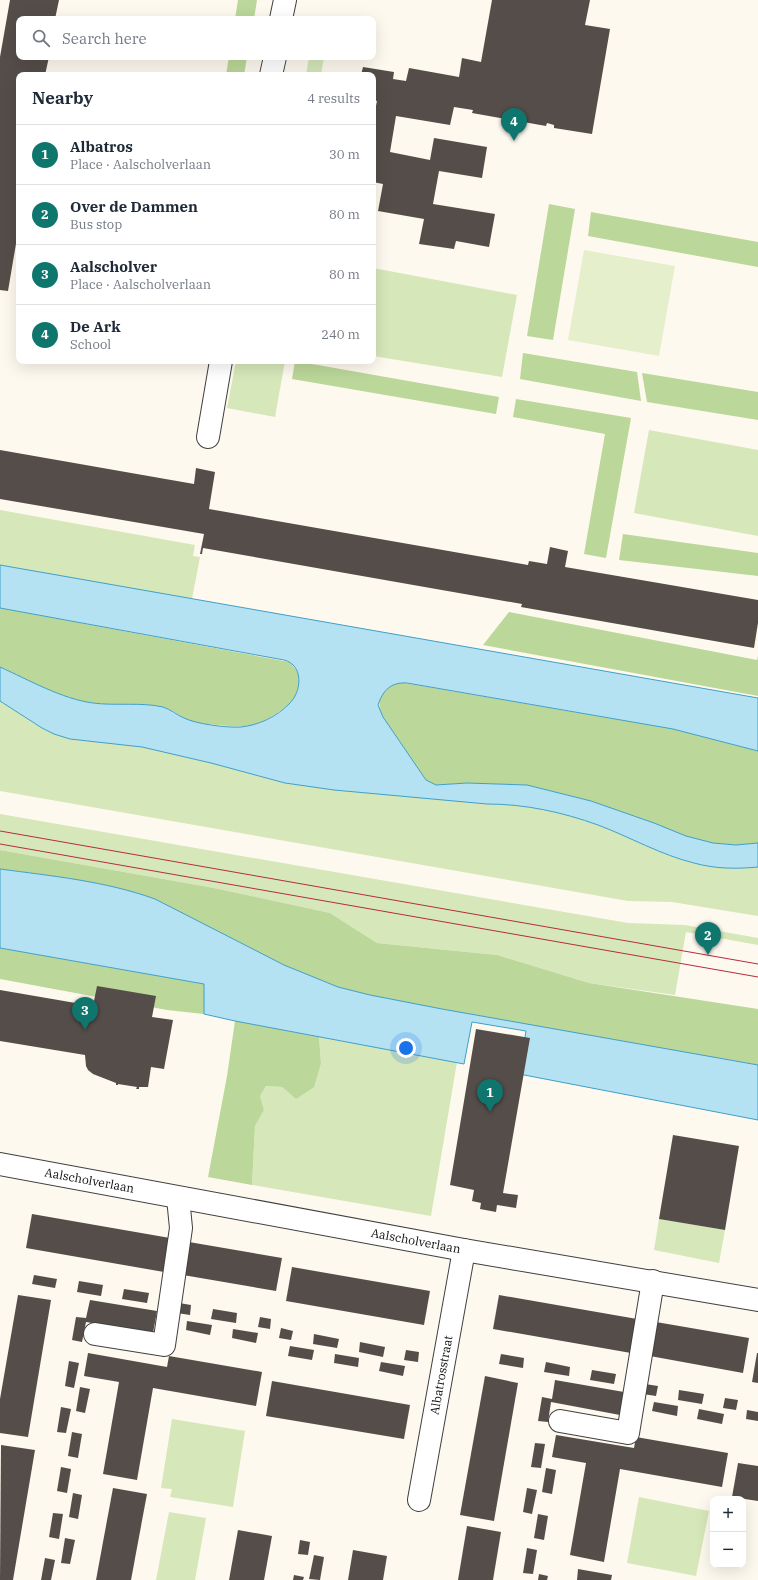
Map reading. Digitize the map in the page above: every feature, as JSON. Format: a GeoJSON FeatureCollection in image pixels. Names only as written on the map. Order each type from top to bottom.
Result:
{"type":"FeatureCollection","features":[{"type":"Feature","properties":{"kind":"street"},"geometry":{"type":"LineString","coordinates":[[282,16],[285,0]]}},
{"type":"Feature","properties":{"kind":"street"},"geometry":{"type":"LineString","coordinates":[[272,72],[274,60]]}},
{"type":"Feature","properties":{"kind":"street"},"geometry":{"type":"LineString","coordinates":[[208,437],[220,364]]}},
{"type":"Feature","properties":{"kind":"street","name":"Aalscholverlaan"},"geometry":{"type":"LineString","coordinates":[[0,1164],[464,1250],[758,1300]]}},
{"type":"Feature","properties":{"kind":"street"},"geometry":{"type":"LineString","coordinates":[[95,1334],[164,1346],[181,1228],[178,1198]]}},
{"type":"Feature","properties":{"kind":"street","name":"Albatrosstraat"},"geometry":{"type":"LineString","coordinates":[[419,1500],[464,1250]]}},
{"type":"Feature","properties":{"kind":"street"},"geometry":{"type":"LineString","coordinates":[[560,1421],[628,1433],[653,1281]]}},
{"type":"Feature","properties":{"kind":"green space"},"geometry":{"type":"Polygon","coordinates":[[[238,0],[257,0],[254,16],[235,16],[238,0]]]}},
{"type":"Feature","properties":{"kind":"green space"},"geometry":{"type":"Polygon","coordinates":[[[228,60],[246,60],[244,72],[226,72],[228,60]]]}},
{"type":"Feature","properties":{"kind":"green space"},"geometry":{"type":"Polygon","coordinates":[[[308,60],[324,60],[322,72],[306,72],[308,60]]]}},
{"type":"Feature","properties":{"kind":"green space"},"geometry":{"type":"Polygon","coordinates":[[[549,204],[575,209],[553,340],[527,336],[549,204]]]}},
{"type":"Feature","properties":{"kind":"green space"},"geometry":{"type":"Polygon","coordinates":[[[591,212],[758,242],[758,267],[588,236],[591,212]]]}},
{"type":"Feature","properties":{"kind":"green space"},"geometry":{"type":"Polygon","coordinates":[[[584,250],[675,266],[659,356],[568,340],[584,250]]]}},
{"type":"Feature","properties":{"kind":"green space"},"geometry":{"type":"Polygon","coordinates":[[[376,269],[517,295],[502,377],[376,356],[376,269]]]}},
{"type":"Feature","properties":{"kind":"green space"},"geometry":{"type":"Polygon","coordinates":[[[523,353],[637,372],[641,401],[520,379],[523,353]]]}},
{"type":"Feature","properties":{"kind":"green space"},"geometry":{"type":"Polygon","coordinates":[[[235,364],[284,364],[275,417],[227,408],[235,364]]]}},
{"type":"Feature","properties":{"kind":"green space"},"geometry":{"type":"Polygon","coordinates":[[[294,364],[312,364],[499,397],[496,414],[292,379],[294,364]]]}},
{"type":"Feature","properties":{"kind":"green space"},"geometry":{"type":"Polygon","coordinates":[[[642,373],[758,392],[758,420],[647,402],[642,373]]]}},
{"type":"Feature","properties":{"kind":"green space"},"geometry":{"type":"Polygon","coordinates":[[[516,399],[631,418],[606,558],[584,554],[605,434],[513,417],[516,399]]]}},
{"type":"Feature","properties":{"kind":"green space"},"geometry":{"type":"Polygon","coordinates":[[[649,430],[758,450],[758,536],[634,513],[649,430]]]}},
{"type":"Feature","properties":{"kind":"green space"},"geometry":{"type":"Polygon","coordinates":[[[0,510],[195,545],[193,556],[200,557],[192,599],[0,565],[0,510]]]}},
{"type":"Feature","properties":{"kind":"green space"},"geometry":{"type":"Polygon","coordinates":[[[623,534],[758,553],[758,576],[619,560],[623,534]]]}},
{"type":"Feature","properties":{"kind":"green space"},"geometry":{"type":"Polygon","coordinates":[[[0,608],[289,662],[295,668],[299,679],[296,695],[288,705],[272,717],[250,726],[226,726],[196,723],[187,720],[163,707],[138,704],[101,704],[69,698],[0,667],[0,608]]]}},
{"type":"Feature","properties":{"kind":"green space"},"geometry":{"type":"Polygon","coordinates":[[[509,612],[757,660],[758,656],[758,696],[483,645],[509,612]]]}},
{"type":"Feature","properties":{"kind":"green space"},"geometry":{"type":"Polygon","coordinates":[[[399,682],[673,729],[758,751],[758,843],[736,845],[713,843],[686,836],[591,801],[527,785],[467,783],[436,785],[426,780],[380,711],[379,705],[381,695],[388,688],[399,682]]]}},
{"type":"Feature","properties":{"kind":"green space"},"geometry":{"type":"Polygon","coordinates":[[[0,701],[42,728],[70,739],[142,747],[211,763],[285,783],[334,790],[529,807],[571,816],[598,825],[682,860],[726,868],[758,867],[758,916],[672,902],[628,901],[0,791],[0,701]]]}},
{"type":"Feature","properties":{"kind":"green space"},"geometry":{"type":"Polygon","coordinates":[[[0,814],[628,923],[685,925],[758,938],[758,945],[686,932],[675,995],[589,983],[497,955],[377,943],[330,913],[214,888],[0,850],[0,814]]]}},
{"type":"Feature","properties":{"kind":"green space"},"geometry":{"type":"Polygon","coordinates":[[[0,850],[214,888],[330,913],[377,943],[497,955],[589,983],[758,1009],[758,1065],[442,1009],[370,995],[338,987],[284,965],[155,899],[98,883],[0,869],[0,850]]]}},
{"type":"Feature","properties":{"kind":"green space"},"geometry":{"type":"Polygon","coordinates":[[[0,948],[204,984],[204,1014],[167,1010],[0,979],[0,948]]]}},
{"type":"Feature","properties":{"kind":"green space"},"geometry":{"type":"Polygon","coordinates":[[[235,1021],[319,1037],[321,1063],[314,1087],[296,1099],[282,1087],[266,1086],[260,1096],[264,1110],[255,1126],[252,1185],[208,1177],[227,1076],[235,1021]]]}},
{"type":"Feature","properties":{"kind":"green space"},"geometry":{"type":"Polygon","coordinates":[[[319,1037],[457,1062],[431,1216],[252,1185],[255,1126],[264,1110],[260,1096],[266,1086],[282,1087],[296,1099],[321,1063],[319,1037]]]}},
{"type":"Feature","properties":{"kind":"green space"},"geometry":{"type":"Polygon","coordinates":[[[659,1219],[725,1230],[719,1263],[654,1250],[659,1219]]]}},
{"type":"Feature","properties":{"kind":"green space"},"geometry":{"type":"Polygon","coordinates":[[[172,1419],[245,1431],[233,1507],[170,1497],[172,1489],[161,1488],[172,1419]]]}},
{"type":"Feature","properties":{"kind":"green space"},"geometry":{"type":"Polygon","coordinates":[[[639,1497],[709,1511],[696,1576],[627,1563],[639,1497]]]}},
{"type":"Feature","properties":{"kind":"green space"},"geometry":{"type":"Polygon","coordinates":[[[169,1512],[206,1518],[195,1580],[156,1580],[169,1512]]]}},
{"type":"Feature","properties":{"kind":"water"},"geometry":{"type":"Polygon","coordinates":[[[0,565],[758,698],[758,751],[673,729],[407,683],[396,684],[388,688],[382,695],[378,705],[383,717],[426,780],[436,785],[467,783],[527,785],[591,801],[686,836],[713,843],[736,845],[758,843],[758,867],[726,868],[682,860],[598,825],[571,816],[529,807],[334,790],[285,783],[211,763],[142,747],[70,739],[54,734],[0,701],[0,667],[69,698],[101,704],[137,704],[163,707],[184,718],[196,722],[235,727],[248,726],[261,722],[284,709],[297,693],[299,679],[298,673],[295,667],[284,660],[0,608],[0,565]]]}},
{"type":"Feature","properties":{"kind":"water"},"geometry":{"type":"Polygon","coordinates":[[[0,869],[98,883],[155,899],[284,965],[338,987],[370,995],[442,1009],[758,1065],[758,1120],[519,1074],[526,1031],[472,1022],[464,1064],[204,1014],[204,984],[0,948],[0,869]]]}},
{"type":"Feature","properties":{"kind":"building"},"geometry":{"type":"Polygon","coordinates":[[[10,0],[59,0],[56,16],[16,16],[16,60],[48,60],[46,72],[16,72],[16,244],[8,291],[0,290],[0,57],[10,0]]]}},
{"type":"Feature","properties":{"kind":"building"},"geometry":{"type":"Polygon","coordinates":[[[492,0],[590,0],[585,25],[610,29],[592,134],[554,128],[554,125],[547,123],[546,126],[472,113],[473,110],[454,107],[450,125],[396,116],[390,152],[430,160],[434,138],[487,147],[482,178],[439,171],[433,204],[495,214],[489,247],[456,241],[454,249],[419,244],[424,219],[378,211],[383,184],[376,183],[376,72],[362,72],[363,67],[394,72],[393,79],[406,81],[409,68],[459,77],[462,58],[481,62],[492,0]]]}},
{"type":"Feature","properties":{"kind":"building"},"geometry":{"type":"Polygon","coordinates":[[[0,450],[194,484],[196,468],[215,472],[209,509],[528,565],[529,561],[547,564],[550,547],[568,551],[565,567],[758,600],[758,623],[754,648],[521,607],[522,604],[203,548],[202,554],[200,554],[204,534],[0,499],[0,450]]]}},
{"type":"Feature","properties":{"kind":"building"},"geometry":{"type":"Polygon","coordinates":[[[97,986],[156,996],[152,1017],[173,1020],[164,1069],[151,1067],[148,1087],[139,1087],[139,1089],[136,1089],[137,1087],[116,1085],[116,1083],[93,1074],[86,1066],[85,1055],[0,1041],[0,990],[93,1006],[97,986]]]}},
{"type":"Feature","properties":{"kind":"building"},"geometry":{"type":"Polygon","coordinates":[[[476,1029],[530,1038],[503,1193],[518,1195],[516,1208],[497,1205],[496,1212],[480,1209],[481,1203],[472,1201],[474,1190],[450,1185],[476,1029]]]}},
{"type":"Feature","properties":{"kind":"building"},"geometry":{"type":"Polygon","coordinates":[[[673,1135],[739,1146],[725,1230],[659,1219],[673,1135]]]}},
{"type":"Feature","properties":{"kind":"building"},"geometry":{"type":"Polygon","coordinates":[[[32,1214],[170,1238],[164,1272],[26,1248],[32,1214]]]}},
{"type":"Feature","properties":{"kind":"building"},"geometry":{"type":"Polygon","coordinates":[[[189,1242],[282,1258],[276,1291],[183,1275],[189,1242]]]}},
{"type":"Feature","properties":{"kind":"building"},"geometry":{"type":"Polygon","coordinates":[[[292,1267],[430,1291],[424,1325],[286,1301],[292,1267]]]}},
{"type":"Feature","properties":{"kind":"building"},"geometry":{"type":"Polygon","coordinates":[[[34,1275],[57,1279],[55,1288],[32,1284],[34,1275]]]}},
{"type":"Feature","properties":{"kind":"building"},"geometry":{"type":"Polygon","coordinates":[[[79,1281],[103,1285],[101,1296],[77,1292],[79,1281]]]}},
{"type":"Feature","properties":{"kind":"building"},"geometry":{"type":"Polygon","coordinates":[[[124,1289],[149,1293],[147,1303],[122,1299],[124,1289]]]}},
{"type":"Feature","properties":{"kind":"building"},"geometry":{"type":"Polygon","coordinates":[[[18,1295],[51,1300],[28,1437],[0,1433],[0,1399],[18,1295]]]}},
{"type":"Feature","properties":{"kind":"building"},"geometry":{"type":"Polygon","coordinates":[[[499,1295],[637,1319],[631,1353],[493,1329],[499,1295]]]}},
{"type":"Feature","properties":{"kind":"building"},"geometry":{"type":"Polygon","coordinates":[[[90,1300],[157,1311],[153,1333],[86,1322],[82,1342],[72,1340],[76,1317],[86,1318],[90,1300]]]}},
{"type":"Feature","properties":{"kind":"building"},"geometry":{"type":"Polygon","coordinates":[[[179,1303],[191,1305],[190,1315],[177,1313],[179,1303]]]}},
{"type":"Feature","properties":{"kind":"building"},"geometry":{"type":"Polygon","coordinates":[[[213,1309],[237,1313],[236,1323],[211,1319],[213,1309]]]}},
{"type":"Feature","properties":{"kind":"building"},"geometry":{"type":"Polygon","coordinates":[[[260,1317],[271,1319],[270,1329],[258,1327],[260,1317]]]}},
{"type":"Feature","properties":{"kind":"building"},"geometry":{"type":"Polygon","coordinates":[[[187,1321],[212,1325],[210,1335],[186,1330],[187,1321]]]}},
{"type":"Feature","properties":{"kind":"building"},"geometry":{"type":"Polygon","coordinates":[[[656,1322],[749,1338],[743,1373],[650,1356],[656,1322]]]}},
{"type":"Feature","properties":{"kind":"building"},"geometry":{"type":"Polygon","coordinates":[[[281,1328],[293,1331],[291,1340],[279,1338],[281,1328]]]}},
{"type":"Feature","properties":{"kind":"building"},"geometry":{"type":"Polygon","coordinates":[[[233,1329],[258,1333],[256,1343],[232,1338],[233,1329]]]}},
{"type":"Feature","properties":{"kind":"building"},"geometry":{"type":"Polygon","coordinates":[[[314,1334],[339,1339],[337,1348],[313,1344],[314,1334]]]}},
{"type":"Feature","properties":{"kind":"building"},"geometry":{"type":"Polygon","coordinates":[[[360,1342],[385,1347],[383,1357],[359,1352],[360,1342]]]}},
{"type":"Feature","properties":{"kind":"building"},"geometry":{"type":"Polygon","coordinates":[[[290,1346],[314,1350],[312,1360],[288,1356],[290,1346]]]}},
{"type":"Feature","properties":{"kind":"building"},"geometry":{"type":"Polygon","coordinates":[[[406,1350],[419,1352],[418,1362],[404,1360],[406,1350]]]}},
{"type":"Feature","properties":{"kind":"building"},"geometry":{"type":"Polygon","coordinates":[[[88,1353],[167,1367],[169,1356],[262,1372],[256,1406],[153,1388],[137,1480],[103,1474],[119,1382],[84,1376],[88,1353]]]}},
{"type":"Feature","properties":{"kind":"building"},"geometry":{"type":"Polygon","coordinates":[[[758,1353],[758,1383],[752,1382],[758,1353]]]}},
{"type":"Feature","properties":{"kind":"building"},"geometry":{"type":"Polygon","coordinates":[[[335,1354],[359,1358],[358,1367],[334,1363],[335,1354]]]}},
{"type":"Feature","properties":{"kind":"building"},"geometry":{"type":"Polygon","coordinates":[[[501,1354],[524,1358],[523,1368],[499,1364],[501,1354]]]}},
{"type":"Feature","properties":{"kind":"building"},"geometry":{"type":"Polygon","coordinates":[[[69,1361],[79,1363],[74,1388],[65,1386],[69,1361]]]}},
{"type":"Feature","properties":{"kind":"building"},"geometry":{"type":"Polygon","coordinates":[[[381,1362],[405,1366],[403,1376],[379,1371],[381,1362]]]}},
{"type":"Feature","properties":{"kind":"building"},"geometry":{"type":"Polygon","coordinates":[[[546,1362],[570,1367],[569,1376],[544,1372],[546,1362]]]}},
{"type":"Feature","properties":{"kind":"building"},"geometry":{"type":"Polygon","coordinates":[[[592,1370],[616,1374],[614,1384],[590,1380],[592,1370]]]}},
{"type":"Feature","properties":{"kind":"building"},"geometry":{"type":"Polygon","coordinates":[[[485,1376],[518,1383],[494,1521],[460,1515],[485,1376]]]}},
{"type":"Feature","properties":{"kind":"building"},"geometry":{"type":"Polygon","coordinates":[[[555,1380],[624,1392],[620,1415],[551,1402],[548,1422],[538,1421],[542,1397],[552,1399],[555,1380]]]}},
{"type":"Feature","properties":{"kind":"building"},"geometry":{"type":"Polygon","coordinates":[[[272,1381],[410,1405],[404,1439],[266,1416],[272,1381]]]}},
{"type":"Feature","properties":{"kind":"building"},"geometry":{"type":"Polygon","coordinates":[[[645,1384],[658,1386],[656,1396],[643,1394],[645,1384]]]}},
{"type":"Feature","properties":{"kind":"building"},"geometry":{"type":"Polygon","coordinates":[[[80,1387],[90,1389],[85,1413],[76,1411],[80,1387]]]}},
{"type":"Feature","properties":{"kind":"building"},"geometry":{"type":"Polygon","coordinates":[[[679,1390],[704,1394],[702,1404],[678,1400],[679,1390]]]}},
{"type":"Feature","properties":{"kind":"building"},"geometry":{"type":"Polygon","coordinates":[[[725,1398],[738,1400],[736,1410],[723,1408],[725,1398]]]}},
{"type":"Feature","properties":{"kind":"building"},"geometry":{"type":"Polygon","coordinates":[[[654,1402],[678,1406],[677,1416],[652,1411],[654,1402]]]}},
{"type":"Feature","properties":{"kind":"building"},"geometry":{"type":"Polygon","coordinates":[[[61,1407],[71,1409],[66,1433],[57,1432],[61,1407]]]}},
{"type":"Feature","properties":{"kind":"building"},"geometry":{"type":"Polygon","coordinates":[[[699,1409],[724,1414],[722,1424],[697,1419],[699,1409]]]}},
{"type":"Feature","properties":{"kind":"building"},"geometry":{"type":"Polygon","coordinates":[[[747,1410],[758,1412],[758,1421],[746,1419],[747,1410]]]}},
{"type":"Feature","properties":{"kind":"building"},"geometry":{"type":"Polygon","coordinates":[[[72,1432],[82,1434],[78,1458],[68,1456],[72,1432]]]}},
{"type":"Feature","properties":{"kind":"building"},"geometry":{"type":"Polygon","coordinates":[[[556,1435],[634,1448],[636,1437],[728,1453],[722,1487],[620,1469],[604,1562],[570,1555],[586,1463],[552,1457],[556,1435]]]}},
{"type":"Feature","properties":{"kind":"building"},"geometry":{"type":"Polygon","coordinates":[[[535,1443],[545,1444],[541,1468],[531,1467],[535,1443]]]}},
{"type":"Feature","properties":{"kind":"building"},"geometry":{"type":"Polygon","coordinates":[[[1,1445],[35,1450],[13,1580],[0,1580],[1,1445]]]}},
{"type":"Feature","properties":{"kind":"building"},"geometry":{"type":"Polygon","coordinates":[[[738,1463],[758,1466],[758,1501],[746,1499],[746,1496],[732,1496],[738,1463]]]}},
{"type":"Feature","properties":{"kind":"building"},"geometry":{"type":"Polygon","coordinates":[[[61,1467],[71,1469],[67,1493],[57,1491],[61,1467]]]}},
{"type":"Feature","properties":{"kind":"building"},"geometry":{"type":"Polygon","coordinates":[[[546,1468],[556,1470],[552,1494],[542,1492],[546,1468]]]}},
{"type":"Feature","properties":{"kind":"building"},"geometry":{"type":"Polygon","coordinates":[[[113,1488],[147,1494],[131,1580],[96,1580],[113,1488]]]}},
{"type":"Feature","properties":{"kind":"building"},"geometry":{"type":"Polygon","coordinates":[[[527,1488],[537,1490],[532,1514],[523,1512],[527,1488]]]}},
{"type":"Feature","properties":{"kind":"building"},"geometry":{"type":"Polygon","coordinates":[[[73,1493],[82,1495],[78,1519],[69,1517],[73,1493]]]}},
{"type":"Feature","properties":{"kind":"building"},"geometry":{"type":"Polygon","coordinates":[[[53,1513],[63,1514],[59,1539],[49,1537],[53,1513]]]}},
{"type":"Feature","properties":{"kind":"building"},"geometry":{"type":"Polygon","coordinates":[[[538,1514],[548,1516],[544,1540],[534,1538],[538,1514]]]}},
{"type":"Feature","properties":{"kind":"building"},"geometry":{"type":"Polygon","coordinates":[[[467,1526],[501,1532],[493,1580],[458,1580],[467,1526]]]}},
{"type":"Feature","properties":{"kind":"building"},"geometry":{"type":"Polygon","coordinates":[[[238,1530],[272,1536],[264,1580],[229,1580],[238,1530]]]}},
{"type":"Feature","properties":{"kind":"building"},"geometry":{"type":"Polygon","coordinates":[[[65,1538],[75,1540],[70,1564],[61,1563],[65,1538]]]}},
{"type":"Feature","properties":{"kind":"building"},"geometry":{"type":"Polygon","coordinates":[[[300,1540],[310,1542],[308,1555],[298,1554],[300,1540]]]}},
{"type":"Feature","properties":{"kind":"building"},"geometry":{"type":"Polygon","coordinates":[[[527,1548],[537,1550],[533,1574],[523,1573],[527,1548]]]}},
{"type":"Feature","properties":{"kind":"building"},"geometry":{"type":"Polygon","coordinates":[[[353,1550],[387,1556],[383,1580],[348,1580],[353,1550]]]}},
{"type":"Feature","properties":{"kind":"building"},"geometry":{"type":"Polygon","coordinates":[[[314,1555],[324,1557],[320,1580],[309,1579],[314,1555]]]}},
{"type":"Feature","properties":{"kind":"building"},"geometry":{"type":"Polygon","coordinates":[[[45,1558],[55,1560],[51,1580],[41,1580],[45,1558]]]}},
{"type":"Feature","properties":{"kind":"building"},"geometry":{"type":"Polygon","coordinates":[[[578,1569],[612,1575],[611,1580],[577,1580],[578,1569]]]}},
{"type":"Feature","properties":{"kind":"building"},"geometry":{"type":"Polygon","coordinates":[[[539,1574],[548,1576],[547,1580],[538,1580],[539,1574]]]}},
{"type":"Feature","properties":{"kind":"building"},"geometry":{"type":"Polygon","coordinates":[[[294,1575],[304,1577],[303,1580],[293,1580],[294,1575]]]}},
{"type":"Feature","properties":{"kind":"tram line"},"geometry":{"type":"LineString","coordinates":[[0,831],[758,964]]}},
{"type":"Feature","properties":{"kind":"tram line"},"geometry":{"type":"LineString","coordinates":[[0,844],[758,977]]}},
{"type":"Feature","properties":{"kind":"place","name":"De Ark"},"geometry":{"type":"Point","coordinates":[514,141]}},
{"type":"Feature","properties":{"kind":"place","name":"Over de Dammen"},"geometry":{"type":"Point","coordinates":[708,955]}},
{"type":"Feature","properties":{"kind":"place","name":"Aalscholver"},"geometry":{"type":"Point","coordinates":[85,1030]}},
{"type":"Feature","properties":{"kind":"place","name":"Albatros"},"geometry":{"type":"Point","coordinates":[490,1112]}}]}
